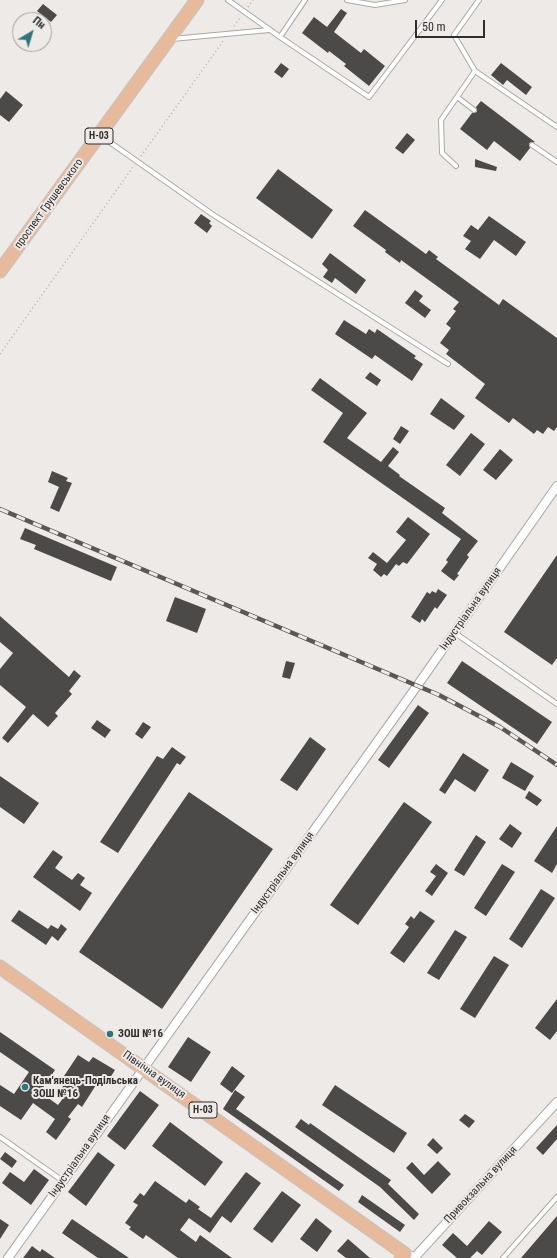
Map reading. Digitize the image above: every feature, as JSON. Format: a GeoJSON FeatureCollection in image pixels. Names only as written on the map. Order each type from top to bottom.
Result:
{"type":"FeatureCollection","features":[{"type":"Feature","properties":{"kind":"main road","name":"проспект Грушевського"},"geometry":{"type":"LineString","coordinates":[[0,271],[197,0]]}},
{"type":"Feature","properties":{"kind":"main road","name":"Північна вулиця"},"geometry":{"type":"LineString","coordinates":[[0,967],[409,1257]]}},
{"type":"Feature","properties":{"kind":"street","name":"Індустріальна вулиця"},"geometry":{"type":"LineString","coordinates":[[8,1258],[455,633],[557,486]]}},
{"type":"Feature","properties":{"kind":"street","name":"Привокзальна вулиця"},"geometry":{"type":"LineString","coordinates":[[409,1257],[557,1102]]}},
{"type":"Feature","properties":{"kind":"lane"},"geometry":{"type":"LineString","coordinates":[[228,0],[269,30],[369,98],[442,0]]}},
{"type":"Feature","properties":{"kind":"lane"},"geometry":{"type":"LineString","coordinates":[[280,37],[305,0]]}},
{"type":"Feature","properties":{"kind":"lane"},"geometry":{"type":"LineString","coordinates":[[347,0],[375,5],[405,0]]}},
{"type":"Feature","properties":{"kind":"lane"},"geometry":{"type":"LineString","coordinates":[[479,0],[454,35],[475,71],[557,127]]}},
{"type":"Feature","properties":{"kind":"lane"},"geometry":{"type":"LineString","coordinates":[[168,40],[269,30]]}},
{"type":"Feature","properties":{"kind":"lane"},"geometry":{"type":"LineString","coordinates":[[456,166],[442,153],[441,120],[475,71]]}},
{"type":"Feature","properties":{"kind":"lane"},"geometry":{"type":"LineString","coordinates":[[457,97],[474,110]]}},
{"type":"Feature","properties":{"kind":"lane"},"geometry":{"type":"LineString","coordinates":[[99,135],[212,214],[448,364]]}},
{"type":"Feature","properties":{"kind":"lane"},"geometry":{"type":"LineString","coordinates":[[532,144],[557,162]]}},
{"type":"Feature","properties":{"kind":"lane"},"geometry":{"type":"LineString","coordinates":[[455,633],[557,704]]}},
{"type":"Feature","properties":{"kind":"lane"},"geometry":{"type":"LineString","coordinates":[[0,1137],[62,1181]]}},
{"type":"Feature","properties":{"kind":"lane"},"geometry":{"type":"LineString","coordinates":[[503,1258],[557,1197]]}},
{"type":"Feature","properties":{"kind":"path"},"geometry":{"type":"LineString","coordinates":[[0,354],[253,0]]}},
{"type":"Feature","properties":{"kind":"building"},"geometry":{"type":"Polygon","coordinates":[[[43,4],[57,15],[52,21],[52,12],[37,11],[43,4]]]}},
{"type":"Feature","properties":{"kind":"building"},"geometry":{"type":"Polygon","coordinates":[[[341,9],[347,13],[334,32],[361,53],[364,49],[385,66],[369,86],[344,66],[346,64],[329,51],[328,53],[302,33],[314,17],[327,27],[341,9]]]}},
{"type":"Feature","properties":{"kind":"building"},"geometry":{"type":"Polygon","coordinates":[[[281,63],[289,69],[282,78],[274,72],[281,63]]]}},
{"type":"Feature","properties":{"kind":"building"},"geometry":{"type":"Polygon","coordinates":[[[501,63],[532,87],[526,95],[507,80],[503,85],[491,75],[501,63]]]}},
{"type":"Feature","properties":{"kind":"building"},"geometry":{"type":"Polygon","coordinates":[[[6,91],[23,105],[9,122],[0,115],[0,99],[6,91]]]}},
{"type":"Feature","properties":{"kind":"building"},"geometry":{"type":"Polygon","coordinates":[[[481,101],[535,142],[529,143],[530,148],[520,161],[494,141],[487,150],[460,129],[472,113],[477,112],[476,107],[481,101]]]}},
{"type":"Feature","properties":{"kind":"building"},"geometry":{"type":"Polygon","coordinates":[[[407,133],[415,140],[403,154],[395,148],[407,133]]]}},
{"type":"Feature","properties":{"kind":"building"},"geometry":{"type":"Polygon","coordinates":[[[475,159],[497,167],[496,171],[475,167],[475,159]]]}},
{"type":"Feature","properties":{"kind":"building"},"geometry":{"type":"Polygon","coordinates":[[[278,169],[333,210],[312,239],[256,198],[278,169]]]}},
{"type":"Feature","properties":{"kind":"building"},"geometry":{"type":"Polygon","coordinates":[[[365,210],[426,254],[429,250],[438,257],[436,259],[499,305],[503,299],[557,338],[557,427],[554,431],[548,427],[543,434],[537,430],[534,434],[513,418],[509,423],[475,398],[485,384],[446,354],[449,350],[440,343],[451,328],[446,324],[456,311],[453,309],[459,302],[401,260],[400,263],[385,252],[386,250],[353,226],[365,210]]]}},
{"type":"Feature","properties":{"kind":"building"},"geometry":{"type":"Polygon","coordinates":[[[201,214],[211,221],[209,223],[212,226],[207,233],[194,223],[201,214]]]}},
{"type":"Feature","properties":{"kind":"building"},"geometry":{"type":"Polygon","coordinates":[[[489,216],[526,242],[516,256],[494,240],[480,259],[465,249],[471,241],[463,236],[471,225],[478,230],[489,216]]]}},
{"type":"Feature","properties":{"kind":"building"},"geometry":{"type":"Polygon","coordinates":[[[330,253],[366,280],[356,294],[335,278],[332,283],[323,277],[328,270],[322,264],[330,253]]]}},
{"type":"Feature","properties":{"kind":"building"},"geometry":{"type":"Polygon","coordinates":[[[415,290],[423,296],[419,301],[431,310],[425,318],[405,303],[415,290]]]}},
{"type":"Feature","properties":{"kind":"building"},"geometry":{"type":"Polygon","coordinates":[[[344,320],[366,334],[369,329],[375,333],[377,329],[416,356],[414,358],[423,364],[412,381],[375,355],[372,359],[335,334],[344,320]]]}},
{"type":"Feature","properties":{"kind":"building"},"geometry":{"type":"Polygon","coordinates":[[[370,372],[381,380],[377,386],[365,378],[370,372]]]}},
{"type":"Feature","properties":{"kind":"building"},"geometry":{"type":"Polygon","coordinates":[[[320,378],[367,413],[347,438],[381,462],[393,447],[399,452],[388,466],[400,475],[399,476],[445,508],[442,513],[478,541],[467,555],[469,557],[454,581],[441,571],[448,562],[446,560],[461,539],[323,442],[343,413],[311,390],[320,378]]]}},
{"type":"Feature","properties":{"kind":"building"},"geometry":{"type":"Polygon","coordinates":[[[441,398],[465,416],[454,430],[430,414],[441,398]]]}},
{"type":"Feature","properties":{"kind":"building"},"geometry":{"type":"Polygon","coordinates":[[[401,426],[409,431],[400,444],[393,439],[401,426]]]}},
{"type":"Feature","properties":{"kind":"building"},"geometry":{"type":"Polygon","coordinates":[[[471,433],[485,444],[460,476],[446,465],[471,433]]]}},
{"type":"Feature","properties":{"kind":"building"},"geometry":{"type":"Polygon","coordinates":[[[500,449],[513,460],[496,480],[483,470],[500,449]]]}},
{"type":"Feature","properties":{"kind":"building"},"geometry":{"type":"Polygon","coordinates":[[[52,471],[68,478],[66,481],[72,483],[59,512],[50,508],[59,487],[48,482],[52,471]]]}},
{"type":"Feature","properties":{"kind":"building"},"geometry":{"type":"Polygon","coordinates":[[[408,517],[430,534],[407,564],[403,562],[399,566],[396,564],[387,576],[384,574],[381,577],[373,570],[377,564],[368,558],[373,552],[387,563],[406,540],[396,532],[408,517]]]}},
{"type":"Feature","properties":{"kind":"building"},"geometry":{"type":"Polygon","coordinates":[[[25,528],[117,567],[111,581],[34,549],[36,545],[20,539],[25,528]]]}},
{"type":"Feature","properties":{"kind":"building"},"geometry":{"type":"Polygon","coordinates":[[[557,555],[557,658],[552,665],[504,632],[557,555]]]}},
{"type":"Feature","properties":{"kind":"building"},"geometry":{"type":"Polygon","coordinates":[[[438,589],[447,595],[437,609],[435,607],[425,622],[422,619],[420,623],[411,617],[427,592],[430,594],[432,591],[436,593],[438,589]]]}},
{"type":"Feature","properties":{"kind":"building"},"geometry":{"type":"Polygon","coordinates":[[[175,597],[206,609],[197,633],[166,621],[175,597]]]}},
{"type":"Feature","properties":{"kind":"building"},"geometry":{"type":"Polygon","coordinates":[[[0,616],[69,677],[74,670],[81,676],[69,691],[72,694],[55,713],[58,716],[48,727],[33,714],[8,743],[2,738],[26,707],[0,685],[0,669],[13,653],[0,642],[0,616]]]}},
{"type":"Feature","properties":{"kind":"building"},"geometry":{"type":"Polygon","coordinates":[[[286,661],[295,663],[290,679],[282,677],[286,661]]]}},
{"type":"Feature","properties":{"kind":"building"},"geometry":{"type":"Polygon","coordinates":[[[462,661],[552,722],[537,744],[447,683],[462,661]]]}},
{"type":"Feature","properties":{"kind":"building"},"geometry":{"type":"Polygon","coordinates":[[[418,705],[429,713],[389,768],[378,760],[418,705]]]}},
{"type":"Feature","properties":{"kind":"building"},"geometry":{"type":"Polygon","coordinates":[[[97,720],[111,730],[105,738],[91,728],[97,720]]]}},
{"type":"Feature","properties":{"kind":"building"},"geometry":{"type":"Polygon","coordinates":[[[143,722],[151,727],[142,739],[135,734],[143,722]]]}},
{"type":"Feature","properties":{"kind":"building"},"geometry":{"type":"Polygon","coordinates":[[[310,737],[326,749],[297,791],[280,780],[310,737]]]}},
{"type":"Feature","properties":{"kind":"building"},"geometry":{"type":"Polygon","coordinates":[[[172,747],[186,757],[180,765],[177,763],[118,853],[100,842],[157,756],[163,759],[172,747]]]}},
{"type":"Feature","properties":{"kind":"building"},"geometry":{"type":"Polygon","coordinates":[[[463,753],[489,770],[475,792],[455,779],[445,794],[439,790],[463,753]]]}},
{"type":"Feature","properties":{"kind":"building"},"geometry":{"type":"Polygon","coordinates":[[[511,762],[534,776],[525,791],[502,778],[511,762]]]}},
{"type":"Feature","properties":{"kind":"building"},"geometry":{"type":"Polygon","coordinates":[[[0,776],[39,803],[24,824],[0,807],[0,776]]]}},
{"type":"Feature","properties":{"kind":"building"},"geometry":{"type":"Polygon","coordinates":[[[529,791],[542,800],[537,806],[525,798],[529,791]]]}},
{"type":"Feature","properties":{"kind":"building"},"geometry":{"type":"Polygon","coordinates":[[[189,792],[273,849],[162,1009],[79,952],[189,792]]]}},
{"type":"Feature","properties":{"kind":"building"},"geometry":{"type":"Polygon","coordinates":[[[404,802],[432,822],[358,925],[330,905],[404,802]]]}},
{"type":"Feature","properties":{"kind":"building"},"geometry":{"type":"Polygon","coordinates":[[[510,824],[522,833],[512,848],[499,839],[510,824]]]}},
{"type":"Feature","properties":{"kind":"building"},"geometry":{"type":"Polygon","coordinates":[[[557,826],[557,864],[552,873],[534,861],[557,826]]]}},
{"type":"Feature","properties":{"kind":"building"},"geometry":{"type":"Polygon","coordinates":[[[476,835],[486,842],[464,876],[454,870],[476,835]]]}},
{"type":"Feature","properties":{"kind":"building"},"geometry":{"type":"Polygon","coordinates":[[[53,850],[63,857],[55,868],[72,880],[78,873],[85,878],[80,885],[92,893],[80,911],[33,877],[53,850]]]}},
{"type":"Feature","properties":{"kind":"building"},"geometry":{"type":"Polygon","coordinates":[[[436,864],[448,873],[432,896],[425,891],[436,876],[430,872],[436,864]]]}},
{"type":"Feature","properties":{"kind":"building"},"geometry":{"type":"Polygon","coordinates":[[[502,864],[515,872],[486,916],[474,908],[502,864]]]}},
{"type":"Feature","properties":{"kind":"building"},"geometry":{"type":"Polygon","coordinates":[[[541,889],[555,898],[522,948],[509,939],[541,889]]]}},
{"type":"Feature","properties":{"kind":"building"},"geometry":{"type":"Polygon","coordinates":[[[19,910],[48,929],[51,925],[58,929],[61,924],[67,929],[58,941],[52,936],[46,945],[11,921],[19,910]]]}},
{"type":"Feature","properties":{"kind":"building"},"geometry":{"type":"Polygon","coordinates":[[[420,911],[435,921],[404,963],[390,953],[409,927],[405,924],[411,916],[414,919],[420,911]]]}},
{"type":"Feature","properties":{"kind":"building"},"geometry":{"type":"Polygon","coordinates":[[[455,930],[467,937],[439,980],[427,973],[455,930]]]}},
{"type":"Feature","properties":{"kind":"building"},"geometry":{"type":"Polygon","coordinates":[[[494,956],[509,965],[475,1018],[460,1009],[494,956]]]}},
{"type":"Feature","properties":{"kind":"building"},"geometry":{"type":"Polygon","coordinates":[[[557,999],[557,1031],[550,1040],[535,1028],[557,999]]]}},
{"type":"Feature","properties":{"kind":"building"},"geometry":{"type":"Polygon","coordinates":[[[0,1032],[55,1070],[40,1092],[58,1105],[67,1093],[61,1089],[68,1079],[64,1076],[78,1055],[89,1062],[93,1057],[115,1070],[110,1078],[103,1074],[82,1107],[78,1104],[68,1117],[71,1119],[56,1140],[46,1132],[55,1119],[33,1103],[21,1120],[0,1106],[0,1085],[14,1094],[29,1072],[0,1052],[0,1032]]]}},
{"type":"Feature","properties":{"kind":"building"},"geometry":{"type":"Polygon","coordinates":[[[188,1037],[211,1052],[191,1082],[168,1067],[188,1037]]]}},
{"type":"Feature","properties":{"kind":"building"},"geometry":{"type":"Polygon","coordinates":[[[232,1066],[245,1076],[232,1093],[220,1084],[232,1066]]]}},
{"type":"Feature","properties":{"kind":"building"},"geometry":{"type":"Polygon","coordinates":[[[335,1085],[407,1133],[394,1153],[322,1105],[335,1085]]]}},
{"type":"Feature","properties":{"kind":"building"},"geometry":{"type":"Polygon","coordinates":[[[235,1090],[245,1097],[236,1109],[344,1185],[339,1191],[223,1109],[235,1090]]]}},
{"type":"Feature","properties":{"kind":"building"},"geometry":{"type":"Polygon","coordinates":[[[140,1091],[159,1105],[125,1150],[107,1136],[140,1091]]]}},
{"type":"Feature","properties":{"kind":"building"},"geometry":{"type":"Polygon","coordinates":[[[465,1114],[475,1121],[469,1128],[459,1120],[465,1114]]]}},
{"type":"Feature","properties":{"kind":"building"},"geometry":{"type":"Polygon","coordinates":[[[301,1119],[309,1125],[310,1123],[391,1180],[388,1184],[419,1214],[414,1220],[380,1187],[295,1127],[301,1119]]]}},
{"type":"Feature","properties":{"kind":"building"},"geometry":{"type":"Polygon","coordinates":[[[170,1122],[223,1162],[205,1186],[152,1146],[170,1122]]]}},
{"type":"Feature","properties":{"kind":"building"},"geometry":{"type":"Polygon","coordinates":[[[557,1125],[557,1139],[543,1155],[536,1148],[557,1125]]]}},
{"type":"Feature","properties":{"kind":"building"},"geometry":{"type":"Polygon","coordinates":[[[433,1138],[443,1148],[437,1154],[427,1145],[433,1138]]]}},
{"type":"Feature","properties":{"kind":"building"},"geometry":{"type":"Polygon","coordinates":[[[5,1152],[17,1161],[12,1168],[0,1159],[5,1152]]]}},
{"type":"Feature","properties":{"kind":"building"},"geometry":{"type":"Polygon","coordinates":[[[98,1152],[115,1165],[86,1206],[68,1192],[98,1152]]]}},
{"type":"Feature","properties":{"kind":"building"},"geometry":{"type":"Polygon","coordinates":[[[438,1161],[451,1174],[432,1194],[406,1168],[412,1162],[424,1175],[438,1161]]]}},
{"type":"Feature","properties":{"kind":"building"},"geometry":{"type":"Polygon","coordinates":[[[34,1169],[49,1180],[31,1205],[2,1183],[10,1172],[24,1182],[34,1169]]]}},
{"type":"Feature","properties":{"kind":"building"},"geometry":{"type":"Polygon","coordinates":[[[246,1172],[261,1183],[231,1223],[222,1216],[210,1233],[189,1218],[180,1230],[196,1242],[200,1235],[232,1258],[178,1258],[146,1235],[143,1239],[129,1229],[131,1227],[125,1223],[138,1205],[133,1202],[140,1193],[144,1196],[155,1181],[186,1203],[189,1199],[200,1207],[198,1209],[211,1218],[246,1172]]]}},
{"type":"Feature","properties":{"kind":"building"},"geometry":{"type":"Polygon","coordinates":[[[282,1191],[301,1205],[272,1243],[253,1229],[282,1191]]]}},
{"type":"Feature","properties":{"kind":"building"},"geometry":{"type":"Polygon","coordinates":[[[362,1195],[405,1225],[400,1232],[358,1202],[362,1195]]]}},
{"type":"Feature","properties":{"kind":"building"},"geometry":{"type":"Polygon","coordinates":[[[557,1216],[557,1258],[521,1258],[557,1216]]]}},
{"type":"Feature","properties":{"kind":"building"},"geometry":{"type":"Polygon","coordinates":[[[316,1218],[332,1231],[317,1252],[300,1239],[316,1218]]]}},
{"type":"Feature","properties":{"kind":"building"},"geometry":{"type":"Polygon","coordinates":[[[0,1219],[9,1225],[0,1239],[0,1219]]]}},
{"type":"Feature","properties":{"kind":"building"},"geometry":{"type":"Polygon","coordinates":[[[72,1219],[129,1258],[98,1258],[62,1233],[72,1219]]]}},
{"type":"Feature","properties":{"kind":"building"},"geometry":{"type":"Polygon","coordinates":[[[489,1221],[502,1232],[482,1255],[477,1251],[470,1258],[457,1258],[442,1245],[453,1233],[467,1246],[489,1221]]]}},
{"type":"Feature","properties":{"kind":"building"},"geometry":{"type":"Polygon","coordinates":[[[348,1239],[370,1258],[346,1258],[337,1251],[348,1239]]]}},
{"type":"Feature","properties":{"kind":"building"},"geometry":{"type":"Polygon","coordinates":[[[32,1246],[40,1252],[42,1249],[55,1258],[23,1258],[32,1246]]]}},
{"type":"Feature","properties":{"kind":"railway"},"geometry":{"type":"LineString","coordinates":[[0,509],[439,695],[500,727],[557,765]]}},
{"type":"Feature","properties":{"kind":"place","name":"ЗОШ №16"},"geometry":{"type":"Point","coordinates":[110,1034]}},
{"type":"Feature","properties":{"kind":"place","name":"Кам'янець-Подільська ЗОШ №16"},"geometry":{"type":"Point","coordinates":[25,1087]}}]}
